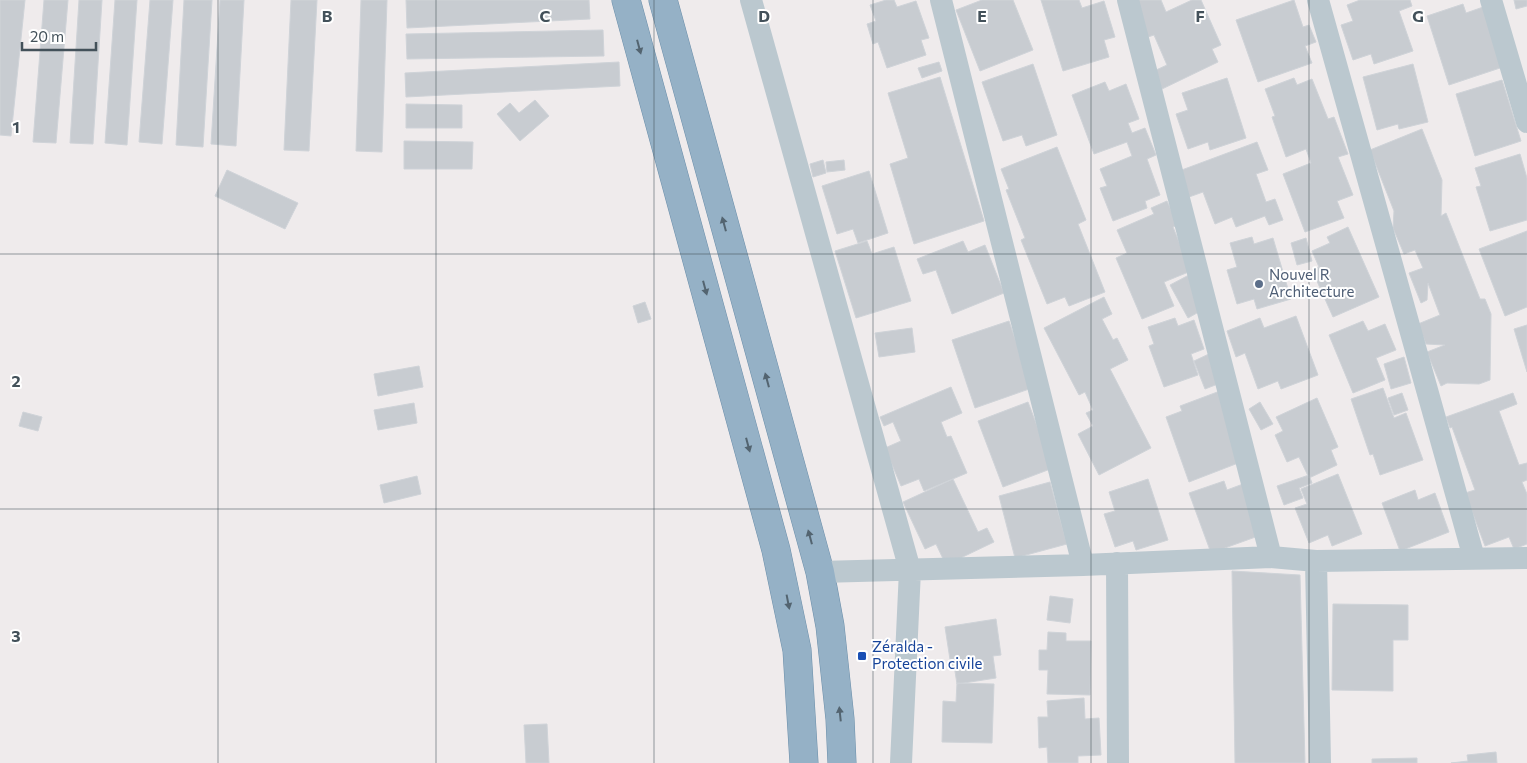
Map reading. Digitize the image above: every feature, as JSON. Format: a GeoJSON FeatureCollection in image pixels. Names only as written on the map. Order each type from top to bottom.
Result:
{"type":"FeatureCollection","features":[{"type":"Feature","properties":{"kind":"highway"},"geometry":{"type":"LineString","coordinates":[[626,0],[776,550],[797,650],[804,763]]}},
{"type":"Feature","properties":{"kind":"highway"},"geometry":{"type":"LineString","coordinates":[[663,0],[820,572],[830,626],[840,718],[842,763]]}},
{"type":"Feature","properties":{"kind":"street"},"geometry":{"type":"LineString","coordinates":[[751,0],[910,570],[902,763]]}},
{"type":"Feature","properties":{"kind":"street"},"geometry":{"type":"LineString","coordinates":[[941,0],[1084,565]]}},
{"type":"Feature","properties":{"kind":"street"},"geometry":{"type":"LineString","coordinates":[[1128,0],[1271,557]]}},
{"type":"Feature","properties":{"kind":"street"},"geometry":{"type":"LineString","coordinates":[[1318,0],[1474,558]]}},
{"type":"Feature","properties":{"kind":"street"},"geometry":{"type":"LineString","coordinates":[[1491,0],[1527,122]]}},
{"type":"Feature","properties":{"kind":"street"},"geometry":{"type":"LineString","coordinates":[[820,572],[1084,565],[1117,562],[1271,557],[1316,561],[1527,558]]}},
{"type":"Feature","properties":{"kind":"street"},"geometry":{"type":"LineString","coordinates":[[1316,561],[1320,763]]}},
{"type":"Feature","properties":{"kind":"street"},"geometry":{"type":"LineString","coordinates":[[1117,562],[1118,763]]}},
{"type":"Feature","properties":{"kind":"building"},"geometry":{"type":"Polygon","coordinates":[[[0,0],[25,0],[11,136],[0,135],[0,0]]]}},
{"type":"Feature","properties":{"kind":"building"},"geometry":{"type":"Polygon","coordinates":[[[44,0],[68,0],[56,143],[33,142],[44,0]]]}},
{"type":"Feature","properties":{"kind":"building"},"geometry":{"type":"Polygon","coordinates":[[[79,0],[102,0],[93,144],[70,143],[79,0]]]}},
{"type":"Feature","properties":{"kind":"building"},"geometry":{"type":"Polygon","coordinates":[[[115,0],[137,0],[127,145],[105,143],[115,0]]]}},
{"type":"Feature","properties":{"kind":"building"},"geometry":{"type":"Polygon","coordinates":[[[150,0],[173,0],[162,144],[139,142],[150,0]]]}},
{"type":"Feature","properties":{"kind":"building"},"geometry":{"type":"Polygon","coordinates":[[[184,0],[212,0],[203,147],[176,145],[184,0]]]}},
{"type":"Feature","properties":{"kind":"building"},"geometry":{"type":"Polygon","coordinates":[[[220,0],[244,0],[236,146],[211,144],[220,0]]]}},
{"type":"Feature","properties":{"kind":"building"},"geometry":{"type":"Polygon","coordinates":[[[291,0],[317,0],[309,151],[284,150],[291,0]]]}},
{"type":"Feature","properties":{"kind":"building"},"geometry":{"type":"Polygon","coordinates":[[[361,0],[387,0],[382,152],[356,151],[361,0]]]}},
{"type":"Feature","properties":{"kind":"building"},"geometry":{"type":"Polygon","coordinates":[[[406,0],[589,0],[590,19],[407,28],[406,0]]]}},
{"type":"Feature","properties":{"kind":"building"},"geometry":{"type":"Polygon","coordinates":[[[886,0],[894,0],[897,7],[916,1],[929,38],[921,40],[926,55],[887,68],[878,42],[873,44],[867,24],[876,21],[870,5],[886,0]]]}},
{"type":"Feature","properties":{"kind":"building"},"geometry":{"type":"Polygon","coordinates":[[[982,0],[1013,0],[1033,50],[980,71],[956,10],[982,0]]]}},
{"type":"Feature","properties":{"kind":"building"},"geometry":{"type":"Polygon","coordinates":[[[1041,0],[1079,0],[1082,8],[1104,1],[1115,37],[1104,40],[1109,57],[1063,71],[1041,0]]]}},
{"type":"Feature","properties":{"kind":"building"},"geometry":{"type":"Polygon","coordinates":[[[1129,0],[1161,0],[1166,12],[1192,0],[1201,0],[1221,45],[1212,49],[1218,62],[1162,89],[1154,71],[1167,65],[1154,35],[1145,38],[1129,0]]]}},
{"type":"Feature","properties":{"kind":"building"},"geometry":{"type":"Polygon","coordinates":[[[1294,0],[1303,27],[1309,25],[1316,42],[1305,46],[1312,63],[1258,82],[1236,20],[1294,0]]]}},
{"type":"Feature","properties":{"kind":"building"},"geometry":{"type":"Polygon","coordinates":[[[1360,0],[1410,0],[1412,6],[1399,11],[1413,51],[1374,64],[1371,54],[1353,60],[1341,25],[1353,21],[1347,5],[1360,0]]]}},
{"type":"Feature","properties":{"kind":"building"},"geometry":{"type":"Polygon","coordinates":[[[1514,0],[1527,0],[1527,6],[1516,9],[1514,0]]]}},
{"type":"Feature","properties":{"kind":"building"},"geometry":{"type":"Polygon","coordinates":[[[1463,4],[1466,13],[1489,5],[1509,65],[1449,85],[1427,16],[1463,4]]]}},
{"type":"Feature","properties":{"kind":"building"},"geometry":{"type":"Polygon","coordinates":[[[603,30],[604,56],[407,59],[406,34],[603,30]]]}},
{"type":"Feature","properties":{"kind":"building"},"geometry":{"type":"Polygon","coordinates":[[[619,62],[620,86],[406,97],[405,73],[619,62]]]}},
{"type":"Feature","properties":{"kind":"building"},"geometry":{"type":"Polygon","coordinates":[[[939,62],[942,71],[922,78],[918,68],[939,62]]]}},
{"type":"Feature","properties":{"kind":"building"},"geometry":{"type":"Polygon","coordinates":[[[1033,64],[1057,135],[1026,146],[1022,135],[1003,141],[982,82],[1033,64]]]}},
{"type":"Feature","properties":{"kind":"building"},"geometry":{"type":"Polygon","coordinates":[[[1413,64],[1428,122],[1399,129],[1398,124],[1377,130],[1363,77],[1413,64]]]}},
{"type":"Feature","properties":{"kind":"building"},"geometry":{"type":"Polygon","coordinates":[[[940,77],[984,221],[914,244],[890,164],[908,158],[888,93],[940,77]]]}},
{"type":"Feature","properties":{"kind":"building"},"geometry":{"type":"Polygon","coordinates":[[[1227,78],[1246,138],[1210,150],[1208,142],[1188,149],[1176,114],[1188,110],[1182,93],[1227,78]]]}},
{"type":"Feature","properties":{"kind":"building"},"geometry":{"type":"Polygon","coordinates":[[[1294,78],[1297,85],[1312,79],[1328,119],[1334,117],[1348,154],[1338,157],[1353,195],[1337,201],[1344,218],[1305,232],[1283,174],[1311,163],[1306,149],[1286,157],[1272,117],[1275,116],[1265,89],[1294,78]]]}},
{"type":"Feature","properties":{"kind":"building"},"geometry":{"type":"Polygon","coordinates":[[[1502,80],[1521,141],[1475,156],[1456,94],[1502,80]]]}},
{"type":"Feature","properties":{"kind":"building"},"geometry":{"type":"Polygon","coordinates":[[[1105,82],[1109,91],[1126,84],[1139,119],[1128,123],[1132,133],[1145,128],[1156,155],[1147,159],[1160,195],[1145,201],[1147,208],[1113,221],[1100,188],[1107,186],[1100,169],[1132,156],[1127,142],[1094,154],[1072,95],[1105,82]]]}},
{"type":"Feature","properties":{"kind":"building"},"geometry":{"type":"Polygon","coordinates":[[[535,100],[549,116],[520,141],[497,114],[510,103],[519,113],[535,100]]]}},
{"type":"Feature","properties":{"kind":"building"},"geometry":{"type":"Polygon","coordinates":[[[406,104],[462,105],[462,128],[406,128],[406,104]]]}},
{"type":"Feature","properties":{"kind":"building"},"geometry":{"type":"Polygon","coordinates":[[[1422,129],[1442,180],[1441,216],[1446,213],[1480,299],[1485,299],[1491,314],[1490,380],[1479,384],[1447,383],[1441,386],[1427,352],[1445,345],[1426,344],[1418,324],[1440,315],[1428,283],[1427,300],[1421,303],[1409,273],[1423,268],[1415,250],[1404,254],[1393,228],[1394,211],[1370,150],[1422,129]]]}},
{"type":"Feature","properties":{"kind":"building"},"geometry":{"type":"Polygon","coordinates":[[[404,141],[473,142],[472,169],[404,169],[404,141]]]}},
{"type":"Feature","properties":{"kind":"building"},"geometry":{"type":"Polygon","coordinates":[[[1257,142],[1268,170],[1256,174],[1266,202],[1275,199],[1283,220],[1269,225],[1265,216],[1236,227],[1232,217],[1215,224],[1203,192],[1189,197],[1179,171],[1257,142]]]}},
{"type":"Feature","properties":{"kind":"building"},"geometry":{"type":"Polygon","coordinates":[[[1057,147],[1086,220],[1078,224],[1105,292],[1069,306],[1065,297],[1047,304],[1021,240],[1025,238],[1006,190],[1009,189],[1001,169],[1057,147]]]}},
{"type":"Feature","properties":{"kind":"building"},"geometry":{"type":"Polygon","coordinates":[[[1520,154],[1527,178],[1527,220],[1490,231],[1476,187],[1481,186],[1475,168],[1520,154]]]}},
{"type":"Feature","properties":{"kind":"building"},"geometry":{"type":"Polygon","coordinates":[[[823,160],[826,173],[813,177],[810,164],[823,160]]]}},
{"type":"Feature","properties":{"kind":"building"},"geometry":{"type":"Polygon","coordinates":[[[844,160],[845,170],[827,172],[826,162],[844,160]]]}},
{"type":"Feature","properties":{"kind":"building"},"geometry":{"type":"Polygon","coordinates":[[[227,170],[298,203],[285,229],[215,196],[227,170]]]}},
{"type":"Feature","properties":{"kind":"building"},"geometry":{"type":"Polygon","coordinates":[[[869,171],[888,233],[858,243],[853,229],[837,234],[822,186],[869,171]]]}},
{"type":"Feature","properties":{"kind":"building"},"geometry":{"type":"Polygon","coordinates":[[[1167,201],[1178,225],[1173,227],[1191,271],[1164,282],[1174,306],[1142,319],[1116,258],[1127,253],[1117,230],[1154,214],[1151,208],[1167,201]]]}},
{"type":"Feature","properties":{"kind":"building"},"geometry":{"type":"Polygon","coordinates":[[[1348,227],[1379,297],[1333,317],[1312,270],[1319,267],[1312,251],[1330,243],[1327,237],[1348,227]]]}},
{"type":"Feature","properties":{"kind":"building"},"geometry":{"type":"Polygon","coordinates":[[[1527,231],[1527,307],[1505,316],[1479,249],[1527,231]]]}},
{"type":"Feature","properties":{"kind":"building","name":"Nouvel R Architecture"},"geometry":{"type":"Polygon","coordinates":[[[1252,237],[1254,244],[1273,238],[1291,299],[1257,309],[1254,299],[1237,304],[1227,270],[1237,267],[1230,243],[1252,237]]]}},
{"type":"Feature","properties":{"kind":"building"},"geometry":{"type":"Polygon","coordinates":[[[1306,238],[1312,261],[1297,265],[1291,243],[1306,238]]]}},
{"type":"Feature","properties":{"kind":"building"},"geometry":{"type":"Polygon","coordinates":[[[867,241],[872,254],[894,247],[911,301],[856,318],[835,251],[867,241]]]}},
{"type":"Feature","properties":{"kind":"building"},"geometry":{"type":"Polygon","coordinates":[[[963,241],[968,252],[985,245],[1004,293],[952,314],[936,270],[923,274],[917,259],[963,241]]]}},
{"type":"Feature","properties":{"kind":"building"},"geometry":{"type":"Polygon","coordinates":[[[1189,275],[1206,308],[1188,318],[1170,285],[1189,275]]]}},
{"type":"Feature","properties":{"kind":"building"},"geometry":{"type":"Polygon","coordinates":[[[1104,297],[1112,314],[1102,319],[1113,340],[1117,338],[1128,360],[1110,369],[1151,448],[1099,475],[1078,434],[1093,426],[1086,413],[1093,410],[1085,392],[1079,395],[1044,328],[1104,297]]]}},
{"type":"Feature","properties":{"kind":"building"},"geometry":{"type":"Polygon","coordinates":[[[645,302],[651,319],[638,323],[633,306],[645,302]]]}},
{"type":"Feature","properties":{"kind":"building"},"geometry":{"type":"Polygon","coordinates":[[[1296,316],[1318,375],[1281,389],[1278,381],[1258,389],[1245,353],[1236,357],[1227,331],[1260,318],[1264,328],[1296,316]]]}},
{"type":"Feature","properties":{"kind":"building"},"geometry":{"type":"Polygon","coordinates":[[[1175,318],[1178,326],[1194,320],[1204,349],[1191,354],[1198,375],[1164,387],[1149,346],[1154,344],[1148,327],[1175,318]]]}},
{"type":"Feature","properties":{"kind":"building"},"geometry":{"type":"Polygon","coordinates":[[[1009,321],[1032,388],[975,408],[952,340],[1009,321]]]}},
{"type":"Feature","properties":{"kind":"building"},"geometry":{"type":"Polygon","coordinates":[[[1363,321],[1368,331],[1385,324],[1396,350],[1376,358],[1385,380],[1353,393],[1329,335],[1363,321]]]}},
{"type":"Feature","properties":{"kind":"building"},"geometry":{"type":"Polygon","coordinates":[[[1527,325],[1527,372],[1514,329],[1527,325]]]}},
{"type":"Feature","properties":{"kind":"building"},"geometry":{"type":"Polygon","coordinates":[[[912,328],[915,352],[879,357],[875,333],[912,328]]]}},
{"type":"Feature","properties":{"kind":"building"},"geometry":{"type":"Polygon","coordinates":[[[1211,353],[1223,382],[1205,389],[1194,361],[1211,353]]]}},
{"type":"Feature","properties":{"kind":"building"},"geometry":{"type":"Polygon","coordinates":[[[1404,357],[1411,383],[1391,389],[1384,364],[1404,357]]]}},
{"type":"Feature","properties":{"kind":"building"},"geometry":{"type":"Polygon","coordinates":[[[419,366],[423,387],[378,396],[374,374],[419,366]]]}},
{"type":"Feature","properties":{"kind":"building"},"geometry":{"type":"Polygon","coordinates":[[[951,387],[962,413],[941,422],[947,437],[951,436],[967,473],[924,491],[919,479],[901,486],[885,448],[901,441],[893,422],[884,426],[880,417],[951,387]]]}},
{"type":"Feature","properties":{"kind":"building"},"geometry":{"type":"Polygon","coordinates":[[[1383,388],[1394,418],[1406,413],[1423,460],[1380,475],[1373,454],[1370,455],[1351,399],[1383,388]]]}},
{"type":"Feature","properties":{"kind":"building"},"geometry":{"type":"Polygon","coordinates":[[[1220,391],[1246,460],[1189,482],[1166,417],[1182,411],[1180,406],[1220,391]]]}},
{"type":"Feature","properties":{"kind":"building"},"geometry":{"type":"Polygon","coordinates":[[[1402,393],[1408,410],[1394,415],[1388,398],[1402,393]]]}},
{"type":"Feature","properties":{"kind":"building"},"geometry":{"type":"Polygon","coordinates":[[[1513,393],[1517,404],[1499,411],[1519,465],[1527,463],[1527,480],[1522,482],[1527,494],[1527,544],[1514,549],[1509,537],[1485,546],[1465,493],[1475,490],[1452,427],[1450,428],[1446,417],[1513,393]]]}},
{"type":"Feature","properties":{"kind":"building"},"geometry":{"type":"Polygon","coordinates":[[[1317,398],[1338,447],[1331,450],[1337,465],[1309,478],[1299,457],[1287,462],[1275,435],[1283,431],[1276,417],[1317,398]]]}},
{"type":"Feature","properties":{"kind":"building"},"geometry":{"type":"Polygon","coordinates":[[[1028,402],[1053,468],[1003,487],[978,421],[1028,402]]]}},
{"type":"Feature","properties":{"kind":"building"},"geometry":{"type":"Polygon","coordinates":[[[1260,402],[1273,424],[1261,430],[1249,409],[1260,402]]]}},
{"type":"Feature","properties":{"kind":"building"},"geometry":{"type":"Polygon","coordinates":[[[414,403],[417,423],[378,430],[374,410],[414,403]]]}},
{"type":"Feature","properties":{"kind":"building"},"geometry":{"type":"Polygon","coordinates":[[[23,412],[42,417],[38,431],[19,426],[23,412]]]}},
{"type":"Feature","properties":{"kind":"building"},"geometry":{"type":"Polygon","coordinates":[[[1338,474],[1362,534],[1332,546],[1328,535],[1309,543],[1295,508],[1307,504],[1301,489],[1338,474]]]}},
{"type":"Feature","properties":{"kind":"building"},"geometry":{"type":"Polygon","coordinates":[[[1309,475],[1312,483],[1299,488],[1303,498],[1284,505],[1277,486],[1309,475]]]}},
{"type":"Feature","properties":{"kind":"building"},"geometry":{"type":"Polygon","coordinates":[[[417,476],[421,494],[384,503],[380,485],[417,476]]]}},
{"type":"Feature","properties":{"kind":"building"},"geometry":{"type":"Polygon","coordinates":[[[953,479],[978,532],[987,528],[994,542],[946,565],[936,544],[925,549],[903,502],[953,479]]]}},
{"type":"Feature","properties":{"kind":"building"},"geometry":{"type":"Polygon","coordinates":[[[1148,479],[1168,540],[1136,550],[1133,541],[1115,547],[1104,514],[1115,511],[1109,492],[1148,479]]]}},
{"type":"Feature","properties":{"kind":"building"},"geometry":{"type":"Polygon","coordinates":[[[1224,481],[1227,490],[1243,484],[1261,535],[1211,553],[1189,493],[1224,481]]]}},
{"type":"Feature","properties":{"kind":"building"},"geometry":{"type":"Polygon","coordinates":[[[1050,482],[1067,544],[1015,558],[999,496],[1050,482]]]}},
{"type":"Feature","properties":{"kind":"building"},"geometry":{"type":"Polygon","coordinates":[[[1415,490],[1418,500],[1435,493],[1449,532],[1400,551],[1382,503],[1415,490]]]}},
{"type":"Feature","properties":{"kind":"building"},"geometry":{"type":"Polygon","coordinates":[[[1232,571],[1300,575],[1305,763],[1235,763],[1232,571]]]}},
{"type":"Feature","properties":{"kind":"building"},"geometry":{"type":"Polygon","coordinates":[[[1050,596],[1073,599],[1070,623],[1047,620],[1050,596]]]}},
{"type":"Feature","properties":{"kind":"building"},"geometry":{"type":"Polygon","coordinates":[[[1333,604],[1408,605],[1408,640],[1393,640],[1393,691],[1332,690],[1333,604]]]}},
{"type":"Feature","properties":{"kind":"building"},"geometry":{"type":"Polygon","coordinates":[[[996,619],[1001,655],[993,656],[996,678],[957,684],[954,665],[951,666],[945,627],[996,619]]]}},
{"type":"Feature","properties":{"kind":"building"},"geometry":{"type":"Polygon","coordinates":[[[1048,632],[1066,633],[1066,641],[1091,641],[1090,695],[1047,694],[1048,670],[1039,670],[1039,650],[1047,650],[1048,632]]]}},
{"type":"Feature","properties":{"kind":"building"},"geometry":{"type":"Polygon","coordinates":[[[957,683],[994,684],[992,743],[942,742],[943,701],[956,702],[957,683]]]}},
{"type":"Feature","properties":{"kind":"building"},"geometry":{"type":"Polygon","coordinates":[[[1084,698],[1085,719],[1099,718],[1101,755],[1078,756],[1078,763],[1048,763],[1047,747],[1039,748],[1038,717],[1048,717],[1047,701],[1084,698]]]}},
{"type":"Feature","properties":{"kind":"building"},"geometry":{"type":"Polygon","coordinates":[[[547,724],[549,763],[526,763],[524,725],[547,724]]]}},
{"type":"Feature","properties":{"kind":"building"},"geometry":{"type":"Polygon","coordinates":[[[1496,752],[1497,763],[1451,763],[1468,761],[1467,755],[1496,752]]]}},
{"type":"Feature","properties":{"kind":"building"},"geometry":{"type":"Polygon","coordinates":[[[1417,758],[1417,763],[1372,763],[1372,759],[1417,758]]]}},
{"type":"Feature","properties":{"kind":"place","name":"Nouvel R Architecture"},"geometry":{"type":"Point","coordinates":[1259,284]}},
{"type":"Feature","properties":{"kind":"place","name":"Zéralda - Protection civile"},"geometry":{"type":"Point","coordinates":[862,656]}}]}
